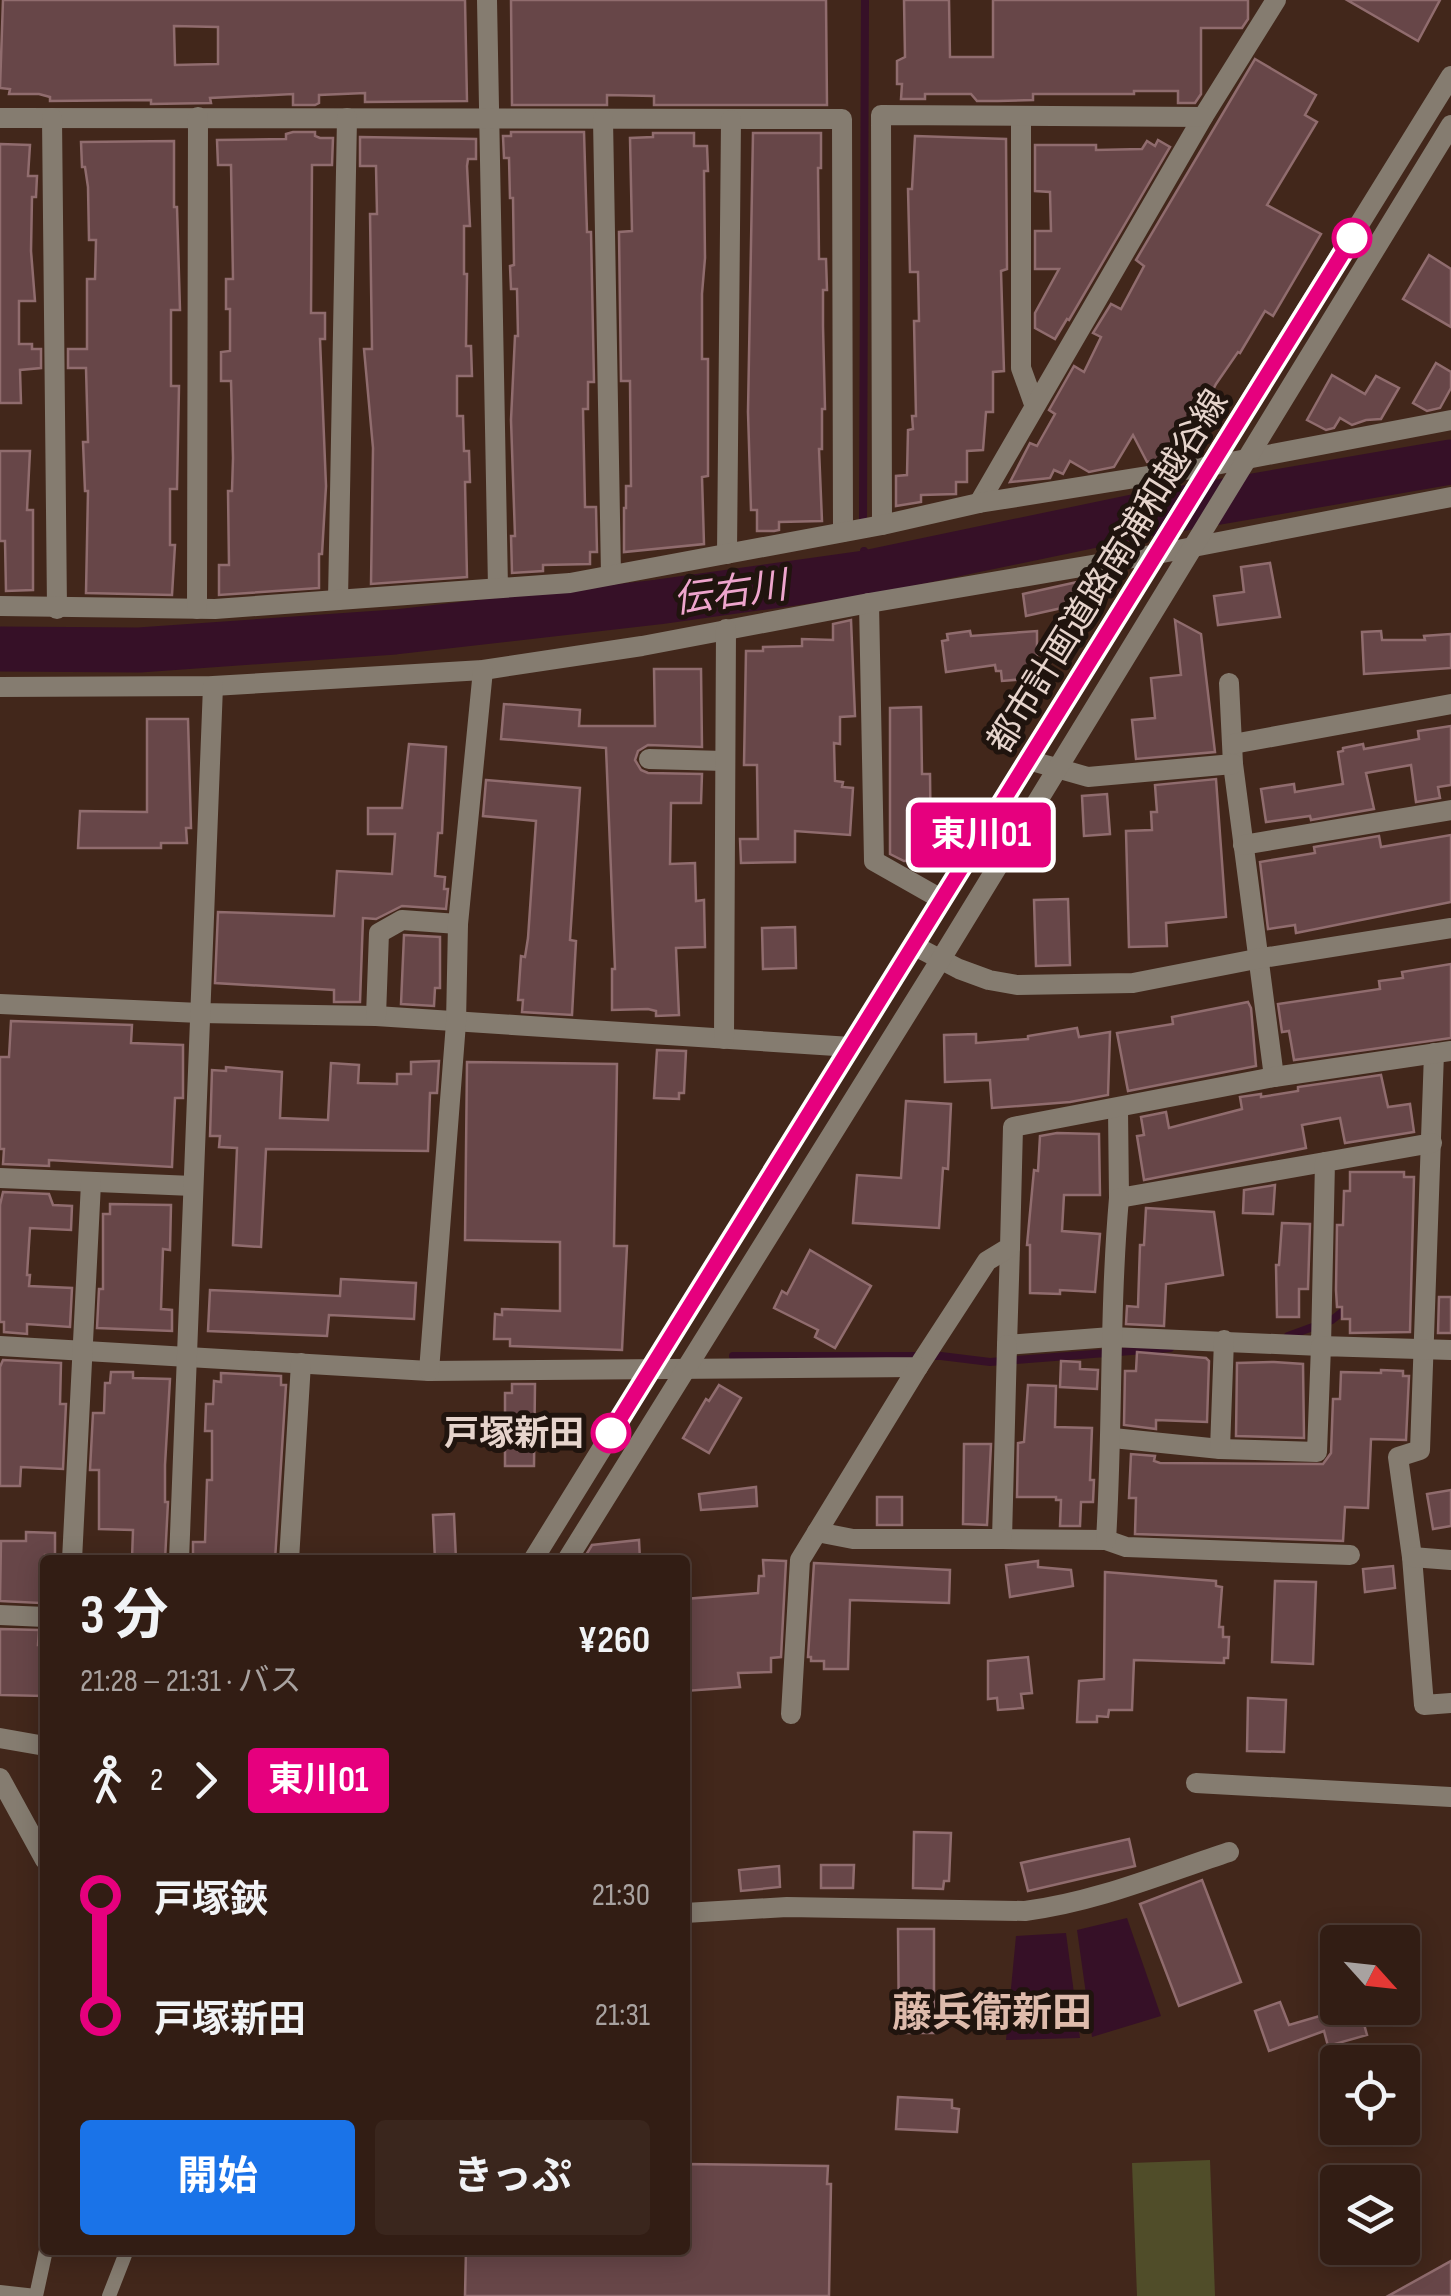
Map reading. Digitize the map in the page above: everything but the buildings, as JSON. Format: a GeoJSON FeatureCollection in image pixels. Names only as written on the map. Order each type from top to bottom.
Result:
{"type":"FeatureCollection","features":[{"type":"Feature","properties":{"kind":"street"},"geometry":{"type":"LineString","coordinates":[[487,0],[498,588]]}},
{"type":"Feature","properties":{"kind":"street"},"geometry":{"type":"LineString","coordinates":[[979,502],[1203,117],[1276,0]]}},
{"type":"Feature","properties":{"kind":"street","name":"都市計画道路南浦和越谷線"},"geometry":{"type":"LineString","coordinates":[[536,1555],[1451,76]]}},
{"type":"Feature","properties":{"kind":"street"},"geometry":{"type":"LineString","coordinates":[[882,524],[881,115],[1203,117]]}},
{"type":"Feature","properties":{"kind":"street"},"geometry":{"type":"LineString","coordinates":[[1020,116],[1021,368],[1034,404]]}},
{"type":"Feature","properties":{"kind":"street"},"geometry":{"type":"LineString","coordinates":[[0,118],[842,118],[843,532]]}},
{"type":"Feature","properties":{"kind":"street"},"geometry":{"type":"LineString","coordinates":[[52,118],[57,609]]}},
{"type":"Feature","properties":{"kind":"street"},"geometry":{"type":"LineString","coordinates":[[198,118],[198,609]]}},
{"type":"Feature","properties":{"kind":"street"},"geometry":{"type":"LineString","coordinates":[[338,600],[346,118]]}},
{"type":"Feature","properties":{"kind":"street"},"geometry":{"type":"LineString","coordinates":[[603,120],[611,575]]}},
{"type":"Feature","properties":{"kind":"street"},"geometry":{"type":"LineString","coordinates":[[727,554],[731,120]]}},
{"type":"Feature","properties":{"kind":"street","name":"都市計画道路南浦和越谷線"},"geometry":{"type":"LineString","coordinates":[[569,1555],[941,959],[1451,125]]}},
{"type":"Feature","properties":{"kind":"street"},"geometry":{"type":"LineString","coordinates":[[0,606],[198,609],[570,583],[843,532],[979,502],[1210,466],[1451,420]]}},
{"type":"Feature","properties":{"kind":"street"},"geometry":{"type":"LineString","coordinates":[[0,706],[0,687],[213,686],[483,670],[642,646],[1196,539],[1451,497]]}},
{"type":"Feature","properties":{"kind":"street"},"geometry":{"type":"LineString","coordinates":[[868,603],[874,861],[941,899]]}},
{"type":"Feature","properties":{"kind":"street"},"geometry":{"type":"LineString","coordinates":[[724,1039],[726,629]]}},
{"type":"Feature","properties":{"kind":"street"},"geometry":{"type":"LineString","coordinates":[[429,1371],[456,1023],[458,924],[483,670]]}},
{"type":"Feature","properties":{"kind":"street"},"geometry":{"type":"LineString","coordinates":[[1229,683],[1242,845],[1274,1077]]}},
{"type":"Feature","properties":{"kind":"street"},"geometry":{"type":"LineString","coordinates":[[179,1555],[213,686]]}},
{"type":"Feature","properties":{"kind":"street"},"geometry":{"type":"LineString","coordinates":[[1028,760],[1088,777],[1233,754],[1451,704]]}},
{"type":"Feature","properties":{"kind":"street"},"geometry":{"type":"LineString","coordinates":[[649,760],[726,761]]}},
{"type":"Feature","properties":{"kind":"street"},"geometry":{"type":"LineString","coordinates":[[1242,845],[1451,810]]}},
{"type":"Feature","properties":{"kind":"street"},"geometry":{"type":"LineString","coordinates":[[376,1016],[380,933],[402,920],[458,924]]}},
{"type":"Feature","properties":{"kind":"street"},"geometry":{"type":"LineString","coordinates":[[914,945],[989,980],[1017,985],[1133,983],[1256,958],[1451,928]]}},
{"type":"Feature","properties":{"kind":"street"},"geometry":{"type":"LineString","coordinates":[[0,1004],[200,1014],[376,1016],[851,1048]]}},
{"type":"Feature","properties":{"kind":"street"},"geometry":{"type":"LineString","coordinates":[[1002,1539],[1013,1127],[1274,1077],[1443,1052],[1432,1143],[1420,1450],[1398,1457],[1412,1557],[1424,1705],[1451,1703]]}},
{"type":"Feature","properties":{"kind":"street"},"geometry":{"type":"LineString","coordinates":[[1106,1540],[1119,1198],[1118,1109]]}},
{"type":"Feature","properties":{"kind":"street"},"geometry":{"type":"LineString","coordinates":[[1119,1198],[1432,1143]]}},
{"type":"Feature","properties":{"kind":"street"},"geometry":{"type":"LineString","coordinates":[[1112,1438],[1317,1452],[1326,1162]]}},
{"type":"Feature","properties":{"kind":"street"},"geometry":{"type":"LineString","coordinates":[[0,1178],[194,1186]]}},
{"type":"Feature","properties":{"kind":"street"},"geometry":{"type":"LineString","coordinates":[[72,1555],[92,1183]]}},
{"type":"Feature","properties":{"kind":"street"},"geometry":{"type":"LineString","coordinates":[[791,1714],[800,1560],[987,1261],[1010,1247]]}},
{"type":"Feature","properties":{"kind":"street"},"geometry":{"type":"LineString","coordinates":[[1007,1345],[1111,1338],[1451,1350]]}},
{"type":"Feature","properties":{"kind":"street"},"geometry":{"type":"LineString","coordinates":[[1220,1448],[1224,1340]]}},
{"type":"Feature","properties":{"kind":"street"},"geometry":{"type":"LineString","coordinates":[[0,1346],[429,1371],[918,1366]]}},
{"type":"Feature","properties":{"kind":"street"},"geometry":{"type":"LineString","coordinates":[[290,1555],[301,1363]]}},
{"type":"Feature","properties":{"kind":"street"},"geometry":{"type":"LineString","coordinates":[[818,1532],[854,1540],[1106,1540],[1126,1548],[1350,1556]]}},
{"type":"Feature","properties":{"kind":"street"},"geometry":{"type":"LineString","coordinates":[[1412,1557],[1451,1560]]}},
{"type":"Feature","properties":{"kind":"street"},"geometry":{"type":"LineString","coordinates":[[0,1614],[40,1616]]}},
{"type":"Feature","properties":{"kind":"street"},"geometry":{"type":"LineString","coordinates":[[0,1738],[40,1745]]}},
{"type":"Feature","properties":{"kind":"street"},"geometry":{"type":"LineString","coordinates":[[0,1778],[40,1851]]}},
{"type":"Feature","properties":{"kind":"street"},"geometry":{"type":"LineString","coordinates":[[1196,1783],[1451,1797]]}},
{"type":"Feature","properties":{"kind":"street"},"geometry":{"type":"LineString","coordinates":[[690,1913],[788,1907],[1025,1911],[1064,1906],[1229,1852]]}},
{"type":"Feature","properties":{"kind":"lane"},"geometry":{"type":"LineString","coordinates":[[0,2292],[36,2296],[45,2255]]}},
{"type":"Feature","properties":{"kind":"lane"},"geometry":{"type":"LineString","coordinates":[[109,2296],[125,2255]]}},
{"type":"Feature","properties":{"kind":"shaded area"},"geometry":{"type":"Polygon","coordinates":[[[1127,1918],[1161,2016],[1092,2037],[1077,1930],[1127,1918]]]}},
{"type":"Feature","properties":{"kind":"shaded area"},"geometry":{"type":"Polygon","coordinates":[[[1066,1933],[1080,2038],[1006,2040],[1016,1936],[1066,1933]]]}},
{"type":"Feature","properties":{"kind":"shaded area"},"geometry":{"type":"Polygon","coordinates":[[[1210,2160],[1215,2296],[1137,2296],[1132,2163],[1210,2160]]]}},
{"type":"Feature","properties":{"kind":"waterway"},"geometry":{"type":"LineString","coordinates":[[863,521],[865,0]]}},
{"type":"Feature","properties":{"kind":"waterway","name":"伝右川"},"geometry":{"type":"LineString","coordinates":[[0,649],[139,650],[395,632],[658,602],[865,573],[1143,515],[1451,462]]}},
{"type":"Feature","properties":{"kind":"waterway"},"geometry":{"type":"LineString","coordinates":[[864,551],[865,573]]}},
{"type":"Feature","properties":{"kind":"waterway"},"geometry":{"type":"LineString","coordinates":[[1288,1336],[1332,1320],[1347,1308]]}},
{"type":"Feature","properties":{"kind":"waterway"},"geometry":{"type":"LineString","coordinates":[[733,1356],[941,1356],[990,1362],[1170,1348]]}},
{"type":"Feature","properties":{"kind":"bus line","name":"東川01"},"geometry":{"type":"LineString","coordinates":[[611,1433],[1352,238]]}},
{"type":"Feature","properties":{"kind":"place","name":"戸塚新田"},"geometry":{"type":"Point","coordinates":[611,1433]}},
{"type":"Feature","properties":{"kind":"district","name":"藤兵衛新田"},"geometry":{"type":"Point","coordinates":[992,2012]}}]}
